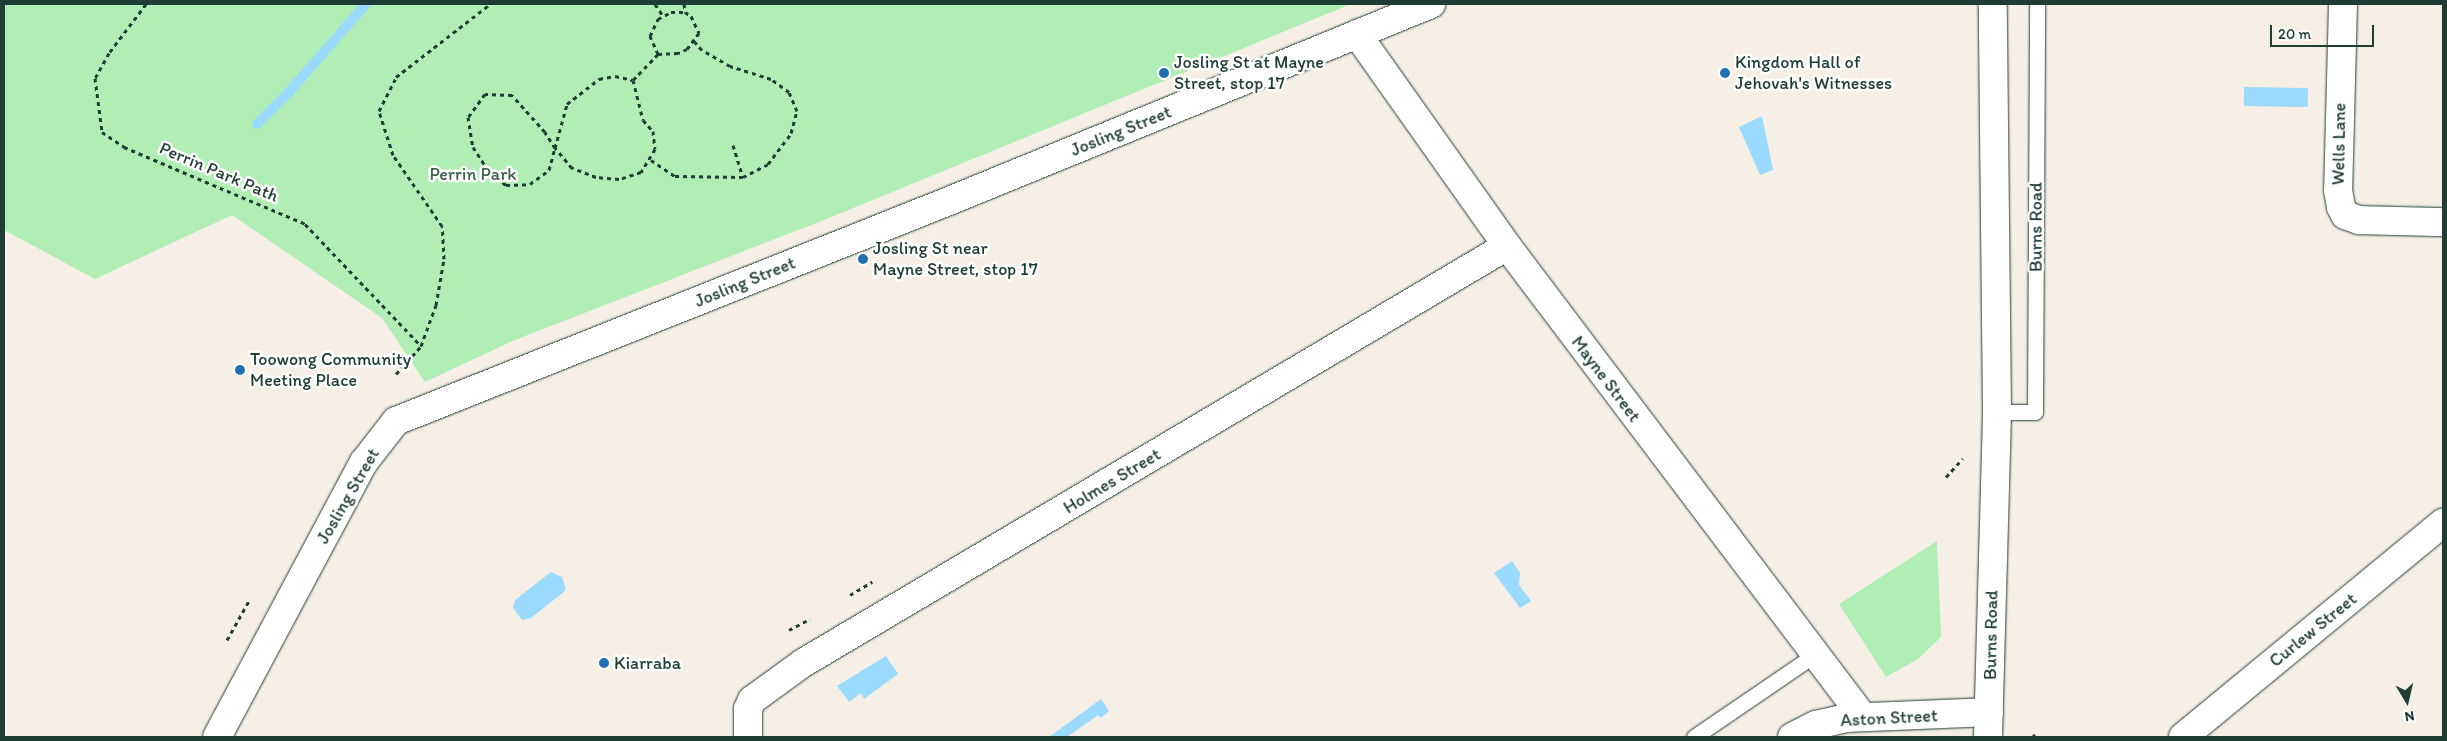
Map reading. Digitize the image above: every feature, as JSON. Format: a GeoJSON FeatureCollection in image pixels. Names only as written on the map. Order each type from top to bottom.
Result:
{"type":"FeatureCollection","features":[{"type":"Feature","properties":{"kind":"street","name":"Josling Street"},"geometry":{"type":"LineString","coordinates":[[217,737],[364,462],[396,421],[949,201],[1431,4]]}},
{"type":"Feature","properties":{"kind":"street","name":"Burns Road"},"geometry":{"type":"LineString","coordinates":[[1989,724],[1997,412],[1993,4]]}},
{"type":"Feature","properties":{"kind":"street","name":"Wells Lane"},"geometry":{"type":"LineString","coordinates":[[2343,4],[2338,190],[2341,207],[2345,215],[2359,220],[2443,222]]}},
{"type":"Feature","properties":{"kind":"street","name":"Mayne Street"},"geometry":{"type":"LineString","coordinates":[[1357,34],[1507,246],[1669,463],[1817,653],[1863,718]]}},
{"type":"Feature","properties":{"kind":"street","name":"Holmes Street"},"geometry":{"type":"LineString","coordinates":[[748,737],[748,709],[752,700],[795,669],[1507,246]]}},
{"type":"Feature","properties":{"kind":"street","name":"Curlew Street"},"geometry":{"type":"LineString","coordinates":[[2183,737],[2443,523]]}},
{"type":"Feature","properties":{"kind":"street","name":"Aston Street"},"geometry":{"type":"LineString","coordinates":[[1792,737],[1823,723],[1863,718],[1989,724]]}},
{"type":"Feature","properties":{"kind":"lane","name":"Burns Road"},"geometry":{"type":"LineString","coordinates":[[1997,412],[2035,412],[2037,4]]}},
{"type":"Feature","properties":{"kind":"lane"},"geometry":{"type":"LineString","coordinates":[[1694,737],[1817,653]]}},
{"type":"Feature","properties":{"kind":"path","name":"Perrin Park Path"},"geometry":{"type":"LineString","coordinates":[[146,4],[110,53],[95,78],[102,132],[124,147],[305,224],[421,346]]}},
{"type":"Feature","properties":{"kind":"path"},"geometry":{"type":"LineString","coordinates":[[396,374],[421,346],[436,306],[444,259],[442,226],[392,155],[379,111],[396,77],[490,4]]}},
{"type":"Feature","properties":{"kind":"path"},"geometry":{"type":"LineString","coordinates":[[655,4],[663,16]]}},
{"type":"Feature","properties":{"kind":"path"},"geometry":{"type":"LineString","coordinates":[[684,4],[685,12]]}},
{"type":"Feature","properties":{"kind":"path"},"geometry":{"type":"LineString","coordinates":[[633,80],[658,54],[678,53],[693,40],[699,33],[691,16],[685,12],[663,16],[658,19],[650,36],[658,54]]}},
{"type":"Feature","properties":{"kind":"path"},"geometry":{"type":"LineString","coordinates":[[651,160],[675,176],[742,177],[768,164],[790,133],[797,111],[789,92],[771,79],[730,66],[702,50],[693,40]]}},
{"type":"Feature","properties":{"kind":"path"},"geometry":{"type":"LineString","coordinates":[[633,80],[615,76],[599,79],[567,104],[555,148],[549,170],[530,184],[506,185],[490,173],[473,147],[468,117],[485,94],[512,96],[555,148],[572,168],[596,177],[619,179],[641,172],[651,160],[655,149],[653,131],[643,120],[633,80]]}},
{"type":"Feature","properties":{"kind":"path"},"geometry":{"type":"LineString","coordinates":[[733,145],[742,177]]}},
{"type":"Feature","properties":{"kind":"path"},"geometry":{"type":"LineString","coordinates":[[1946,476],[1970,451]]}},
{"type":"Feature","properties":{"kind":"path"},"geometry":{"type":"LineString","coordinates":[[227,640],[250,599]]}},
{"type":"Feature","properties":{"kind":"green space","name":"Perrin Park"},"geometry":{"type":"Polygon","coordinates":[[[4,4],[1351,4],[824,220],[515,340],[425,382],[382,318],[232,215],[95,279],[4,230],[4,4]]]}},
{"type":"Feature","properties":{"kind":"green space"},"geometry":{"type":"Polygon","coordinates":[[[1937,541],[1941,637],[1918,659],[1886,677],[1839,604],[1937,541]]]}},
{"type":"Feature","properties":{"kind":"water"},"geometry":{"type":"Polygon","coordinates":[[[2244,87],[2308,88],[2308,107],[2244,106],[2244,87]]]}},
{"type":"Feature","properties":{"kind":"water"},"geometry":{"type":"Polygon","coordinates":[[[1762,116],[1773,170],[1760,175],[1739,127],[1762,116]]]}},
{"type":"Feature","properties":{"kind":"water"},"geometry":{"type":"Polygon","coordinates":[[[1512,561],[1520,573],[1519,585],[1531,601],[1520,608],[1494,573],[1512,561]]]}},
{"type":"Feature","properties":{"kind":"water"},"geometry":{"type":"Polygon","coordinates":[[[551,572],[562,577],[566,590],[531,618],[522,620],[513,608],[515,600],[551,572]]]}},
{"type":"Feature","properties":{"kind":"water"},"geometry":{"type":"Polygon","coordinates":[[[886,656],[898,674],[864,699],[861,693],[849,702],[837,686],[886,656]]]}},
{"type":"Feature","properties":{"kind":"water"},"geometry":{"type":"Polygon","coordinates":[[[1101,699],[1109,711],[1101,718],[1098,715],[1067,737],[1049,737],[1101,699]]]}},
{"type":"Feature","properties":{"kind":"waterway"},"geometry":{"type":"LineString","coordinates":[[257,124],[290,91],[366,4]]}},
{"type":"Feature","properties":{"kind":"place","name":"Josling St at Mayne Street, stop 17"},"geometry":{"type":"Point","coordinates":[1164,73]}},
{"type":"Feature","properties":{"kind":"place","name":"Kingdom Hall of Jehovah's Witnesses"},"geometry":{"type":"Point","coordinates":[1725,73]}},
{"type":"Feature","properties":{"kind":"place","name":"Josling St near Mayne Street, stop 17"},"geometry":{"type":"Point","coordinates":[863,259]}},
{"type":"Feature","properties":{"kind":"place","name":"Toowong Community Meeting Place"},"geometry":{"type":"Point","coordinates":[240,370]}},
{"type":"Feature","properties":{"kind":"place","name":"Kiarraba"},"geometry":{"type":"Point","coordinates":[604,663]}}]}
